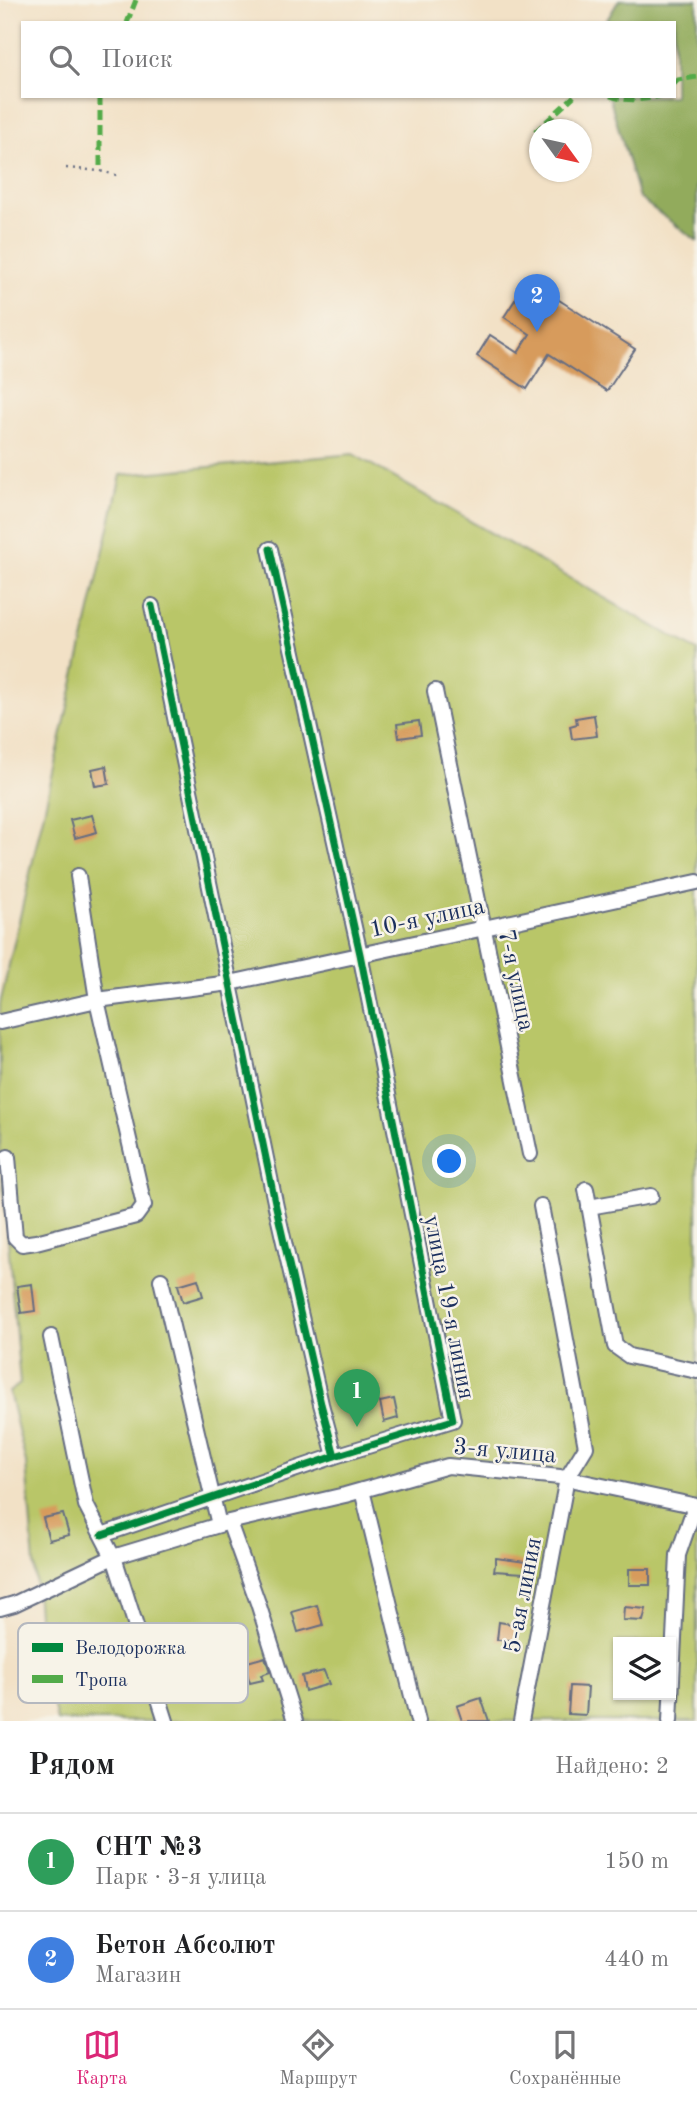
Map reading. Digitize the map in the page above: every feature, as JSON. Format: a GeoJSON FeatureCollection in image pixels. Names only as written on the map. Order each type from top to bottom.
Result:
{"type":"FeatureCollection","features":[{"type":"Feature","properties":{"kind":"street","name":"улица 19-я линия"},"geometry":{"type":"LineString","coordinates":[[271,549],[360,954],[453,1420],[335,1456]]}},
{"type":"Feature","properties":{"kind":"street"},"geometry":{"type":"LineString","coordinates":[[102,1535],[335,1456],[276,1207],[152,606]]}},
{"type":"Feature","properties":{"kind":"street","name":"7-я улица"},"geometry":{"type":"LineString","coordinates":[[435,691],[530,1154]]}},
{"type":"Feature","properties":{"kind":"street"},"geometry":{"type":"LineString","coordinates":[[8,1157],[15,1237],[22,1244],[136,1216],[144,1205],[97,1000],[78,876]]}},
{"type":"Feature","properties":{"kind":"street","name":"10-я улица"},"geometry":{"type":"LineString","coordinates":[[0,1022],[97,1000],[230,983],[697,882]]}},
{"type":"Feature","properties":{"kind":"street"},"geometry":{"type":"LineString","coordinates":[[586,1189],[615,1346],[628,1356],[697,1371]]}},
{"type":"Feature","properties":{"kind":"street"},"geometry":{"type":"LineString","coordinates":[[589,1207],[651,1196]]}},
{"type":"Feature","properties":{"kind":"street"},"geometry":{"type":"LineString","coordinates":[[541,1206],[586,1447],[567,1478]]}},
{"type":"Feature","properties":{"kind":"street"},"geometry":{"type":"LineString","coordinates":[[161,1280],[211,1499],[258,1604],[295,1721]]}},
{"type":"Feature","properties":{"kind":"street"},"geometry":{"type":"LineString","coordinates":[[51,1337],[86,1505],[113,1557],[134,1623]]}},
{"type":"Feature","properties":{"kind":"street","name":"3-я улица"},"geometry":{"type":"LineString","coordinates":[[0,1608],[14,1604],[113,1557],[224,1524],[448,1466],[567,1478],[696,1506]]}},
{"type":"Feature","properties":{"kind":"street","name":"5-ая линия"},"geometry":{"type":"LineString","coordinates":[[521,1721],[567,1478]]}},
{"type":"Feature","properties":{"kind":"street"},"geometry":{"type":"LineString","coordinates":[[362,1490],[418,1721]]}},
{"type":"Feature","properties":{"kind":"street"},"geometry":{"type":"LineString","coordinates":[[670,1721],[678,1555],[696,1506]]}},
{"type":"Feature","properties":{"kind":"street"},"geometry":{"type":"LineString","coordinates":[[160,1703],[166,1721]]}},
{"type":"Feature","properties":{"kind":"path"},"geometry":{"type":"LineString","coordinates":[[66,168],[100,171],[120,177]]}},
{"type":"Feature","properties":{"kind":"green space"},"geometry":{"type":"Polygon","coordinates":[[[619,0],[697,0],[697,241],[639,198],[610,98],[676,98],[676,21],[606,21],[619,0]]]}},
{"type":"Feature","properties":{"kind":"green space"},"geometry":{"type":"Polygon","coordinates":[[[353,454],[697,651],[697,1721],[57,1721],[53,1703],[248,1703],[248,1623],[39,1623],[26,1463],[9,1392],[20,1384],[0,1146],[0,1004],[121,475],[353,454]]]}},
{"type":"Feature","properties":{"kind":"building"},"geometry":{"type":"Polygon","coordinates":[[[528,280],[635,349],[607,391],[549,354],[527,389],[477,356],[490,335],[518,353],[530,334],[504,317],[528,280]]]}},
{"type":"Feature","properties":{"kind":"building"},"geometry":{"type":"Polygon","coordinates":[[[594,715],[597,736],[572,739],[570,726],[577,724],[576,718],[594,715]]]}},
{"type":"Feature","properties":{"kind":"building"},"geometry":{"type":"Polygon","coordinates":[[[419,721],[421,735],[399,738],[397,724],[419,721]]]}},
{"type":"Feature","properties":{"kind":"building"},"geometry":{"type":"Polygon","coordinates":[[[106,766],[109,784],[95,786],[92,769],[106,766]]]}},
{"type":"Feature","properties":{"kind":"building"},"geometry":{"type":"Polygon","coordinates":[[[92,815],[97,832],[75,838],[70,820],[92,815]]]}},
{"type":"Feature","properties":{"kind":"building"},"geometry":{"type":"Polygon","coordinates":[[[198,1279],[203,1296],[183,1302],[178,1285],[198,1279]]]}},
{"type":"Feature","properties":{"kind":"building"},"geometry":{"type":"Polygon","coordinates":[[[32,1284],[35,1311],[21,1313],[17,1286],[32,1284]]]}},
{"type":"Feature","properties":{"kind":"building"},"geometry":{"type":"Polygon","coordinates":[[[394,1399],[398,1418],[384,1422],[380,1402],[394,1399]]]}},
{"type":"Feature","properties":{"kind":"building"},"geometry":{"type":"Polygon","coordinates":[[[63,1514],[69,1535],[49,1540],[43,1518],[63,1514]]]}},
{"type":"Feature","properties":{"kind":"building"},"geometry":{"type":"Polygon","coordinates":[[[496,1558],[526,1562],[524,1573],[494,1571],[496,1558]]]}},
{"type":"Feature","properties":{"kind":"building"},"geometry":{"type":"Polygon","coordinates":[[[629,1569],[650,1569],[650,1585],[629,1585],[629,1569]]]}},
{"type":"Feature","properties":{"kind":"building"},"geometry":{"type":"Polygon","coordinates":[[[317,1605],[323,1625],[298,1632],[292,1612],[317,1605]]]}},
{"type":"Feature","properties":{"kind":"building"},"geometry":{"type":"Polygon","coordinates":[[[624,1607],[646,1609],[643,1621],[623,1620],[624,1607]]]}},
{"type":"Feature","properties":{"kind":"building"},"geometry":{"type":"Polygon","coordinates":[[[499,1622],[517,1625],[516,1640],[497,1640],[499,1622]]]}},
{"type":"Feature","properties":{"kind":"building"},"geometry":{"type":"Polygon","coordinates":[[[265,1657],[270,1672],[261,1675],[263,1680],[250,1683],[248,1662],[265,1657]]]}},
{"type":"Feature","properties":{"kind":"building"},"geometry":{"type":"Polygon","coordinates":[[[324,1671],[329,1684],[305,1691],[302,1676],[324,1671]]]}},
{"type":"Feature","properties":{"kind":"building"},"geometry":{"type":"Polygon","coordinates":[[[570,1686],[588,1687],[586,1715],[568,1714],[570,1686]]]}},
{"type":"Feature","properties":{"kind":"building"},"geometry":{"type":"Polygon","coordinates":[[[481,1698],[489,1721],[462,1721],[457,1706],[481,1698]]]}},
{"type":"Feature","properties":{"kind":"marked path"},"geometry":{"type":"LineString","coordinates":[[128,21],[136,0]]}},
{"type":"Feature","properties":{"kind":"marked path"},"geometry":{"type":"LineString","coordinates":[[676,82],[697,77]]}},
{"type":"Feature","properties":{"kind":"marked path"},"geometry":{"type":"LineString","coordinates":[[100,98],[100,171]]}},
{"type":"Feature","properties":{"kind":"marked path"},"geometry":{"type":"LineString","coordinates":[[549,119],[572,98]]}},
{"type":"Feature","properties":{"kind":"marked path"},"geometry":{"type":"LineString","coordinates":[[619,98],[652,98]]}},
{"type":"Feature","properties":{"kind":"cycle path"},"geometry":{"type":"LineString","coordinates":[[102,1535],[335,1456],[453,1420],[360,954],[270,549]]}},
{"type":"Feature","properties":{"kind":"cycle path"},"geometry":{"type":"LineString","coordinates":[[152,606],[276,1207],[335,1456]]}},
{"type":"Feature","properties":{"kind":"place","name":"Бетон Абсолют"},"geometry":{"type":"Point","coordinates":[537,332]}},
{"type":"Feature","properties":{"kind":"place","name":"СНТ №3"},"geometry":{"type":"Point","coordinates":[357,1427]}}]}
